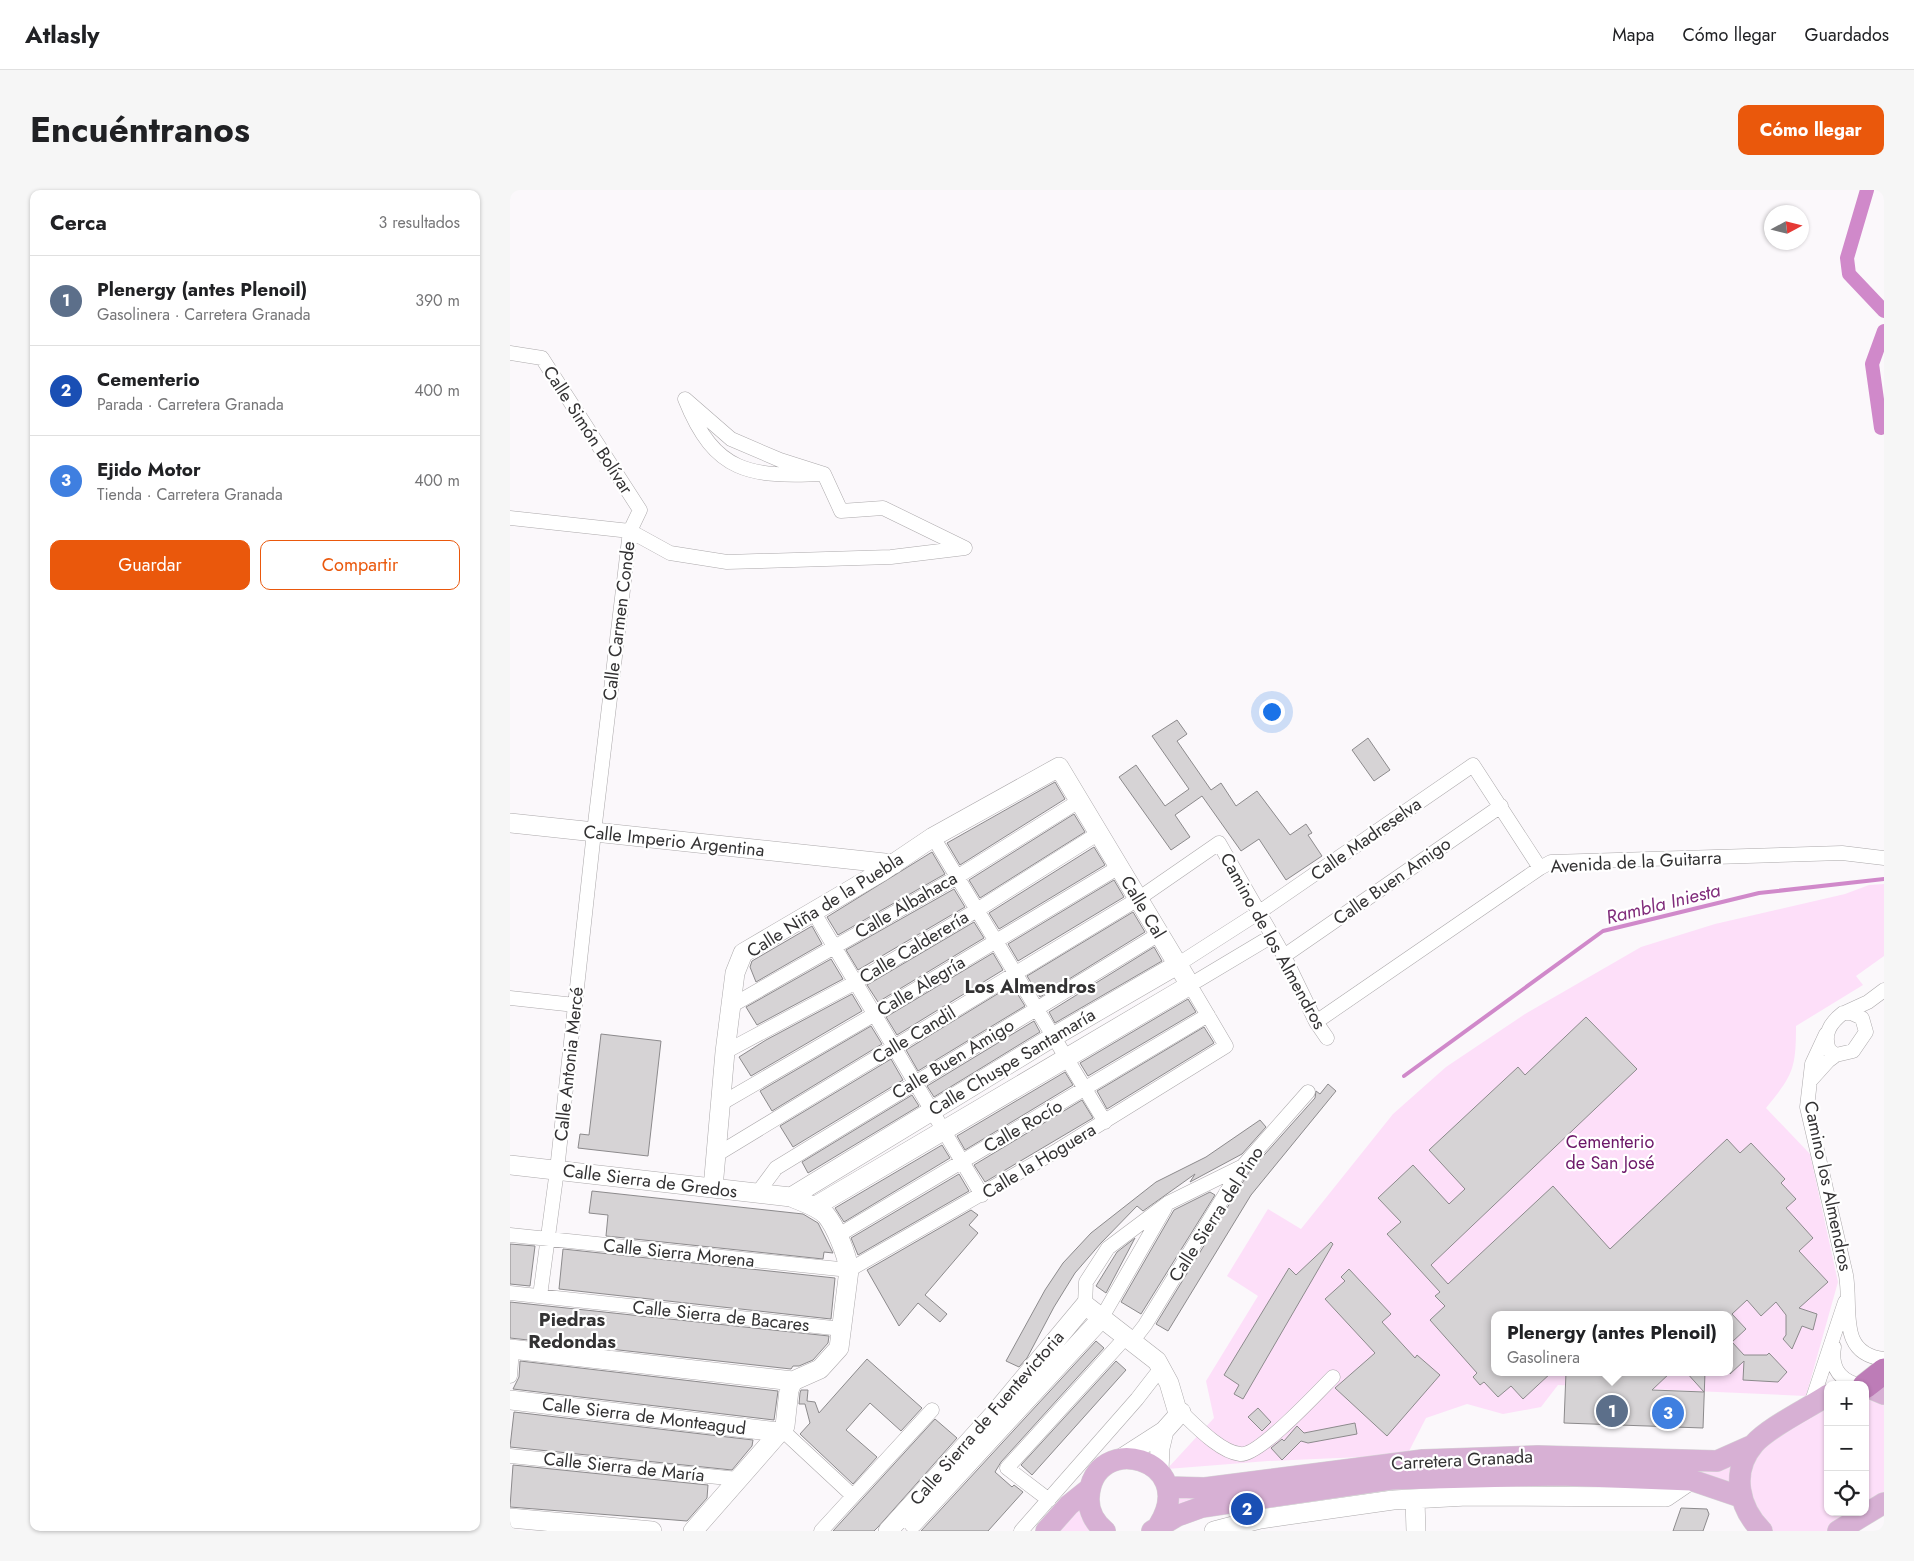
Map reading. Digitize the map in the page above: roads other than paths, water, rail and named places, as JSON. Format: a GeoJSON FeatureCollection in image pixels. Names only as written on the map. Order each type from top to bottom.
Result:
{"type":"FeatureCollection","features":[{"type":"Feature","properties":{"kind":"highway"},"geometry":{"type":"LineString","coordinates":[[1867,1381],[1884,1371]]}},
{"type":"Feature","properties":{"kind":"main road"},"geometry":{"type":"LineString","coordinates":[[1869,1388],[1884,1394]]}},
{"type":"Feature","properties":{"kind":"main road","name":"Carretera Granada"},"geometry":{"type":"LineString","coordinates":[[1163,1479],[1205,1488],[1423,1460],[1538,1456],[1718,1461],[1753,1445],[1763,1436],[1824,1398]]}},
{"type":"Feature","properties":{"kind":"main road"},"geometry":{"type":"LineString","coordinates":[[1753,1445],[1740,1473],[1741,1497],[1751,1520],[1762,1531]]}},
{"type":"Feature","properties":{"kind":"main road"},"geometry":{"type":"LineString","coordinates":[[1105,1531],[1093,1518],[1088,1504],[1089,1489],[1096,1474],[1107,1464],[1122,1458]]}},
{"type":"Feature","properties":{"kind":"main road","name":"Carretera Granada"},"geometry":{"type":"LineString","coordinates":[[1122,1458],[1136,1458],[1148,1462],[1163,1479],[1169,1501],[1166,1514],[1156,1528]]}},
{"type":"Feature","properties":{"kind":"main road","name":"Carretera Granada"},"geometry":{"type":"LineString","coordinates":[[1156,1528],[1186,1512],[1215,1504],[1391,1479],[1560,1475],[1691,1480],[1741,1497]]}},
{"type":"Feature","properties":{"kind":"main road"},"geometry":{"type":"LineString","coordinates":[[1046,1531],[1069,1505],[1089,1489]]}},
{"type":"Feature","properties":{"kind":"main road"},"geometry":{"type":"LineString","coordinates":[[1838,1531],[1884,1503]]}},
{"type":"Feature","properties":{"kind":"street","name":"Calle Simón Bolívar"},"geometry":{"type":"LineString","coordinates":[[510,354],[542,358],[640,510],[630,531]]}},
{"type":"Feature","properties":{"kind":"street"},"geometry":{"type":"LineString","coordinates":[[630,531],[670,553],[727,562],[891,557],[965,548],[883,508],[841,511],[824,474],[780,460],[731,439],[685,400],[696,427],[715,450],[738,467],[780,475],[824,474]]}},
{"type":"Feature","properties":{"kind":"street","name":"Calle Carmen Conde"},"geometry":{"type":"LineString","coordinates":[[510,518],[630,531],[594,832]]}},
{"type":"Feature","properties":{"kind":"street","name":"Calle Madreselva"},"geometry":{"type":"LineString","coordinates":[[1258,912],[1473,765],[1501,806]]}},
{"type":"Feature","properties":{"kind":"street","name":"Calle Cal"},"geometry":{"type":"LineString","coordinates":[[1059,767],[1226,1046]]}},
{"type":"Feature","properties":{"kind":"street","name":"Calle Niña de la Puebla"},"geometry":{"type":"LineString","coordinates":[[712,1188],[722,1103],[725,1052],[735,974],[743,953],[894,864],[933,837],[1059,767]]}},
{"type":"Feature","properties":{"kind":"street","name":"Calle Albahaca"},"geometry":{"type":"LineString","coordinates":[[731,1006],[957,877],[1079,801]]}},
{"type":"Feature","properties":{"kind":"street"},"geometry":{"type":"LineString","coordinates":[[1501,806],[1540,868]]}},
{"type":"Feature","properties":{"kind":"street","name":"Calle Buen Amigo"},"geometry":{"type":"LineString","coordinates":[[1284,956],[1501,806]]}},
{"type":"Feature","properties":{"kind":"street","name":"Calle Imperio Argentina"},"geometry":{"type":"LineString","coordinates":[[510,823],[894,864]]}},
{"type":"Feature","properties":{"kind":"street","name":"Calle Antonia Mercé"},"geometry":{"type":"LineString","coordinates":[[540,1296],[546,1239],[557,1170],[594,832]]}},
{"type":"Feature","properties":{"kind":"street","name":"Calle Calderería"},"geometry":{"type":"LineString","coordinates":[[725,1052],[856,982],[977,910],[1099,833]]}},
{"type":"Feature","properties":{"kind":"street"},"geometry":{"type":"LineString","coordinates":[[933,837],[1105,1122]]}},
{"type":"Feature","properties":{"kind":"street","name":"Camino de los Almendros"},"geometry":{"type":"LineString","coordinates":[[1219,843],[1284,956],[1316,1022],[1327,1038]]}},
{"type":"Feature","properties":{"kind":"street","name":"Calle Candil"},"geometry":{"type":"LineString","coordinates":[[716,1155],[1138,899],[1219,843]]}},
{"type":"Feature","properties":{"kind":"street","name":"Avenida de la Guitarra"},"geometry":{"type":"LineString","coordinates":[[1316,1022],[1551,862],[1833,854],[1884,858]]}},
{"type":"Feature","properties":{"kind":"street"},"geometry":{"type":"LineString","coordinates":[[838,859],[852,889]]}},
{"type":"Feature","properties":{"kind":"street","name":"Calle Alegría"},"geometry":{"type":"LineString","coordinates":[[722,1103],[1119,868]]}},
{"type":"Feature","properties":{"kind":"street"},"geometry":{"type":"LineString","coordinates":[[813,911],[982,1195]]}},
{"type":"Feature","properties":{"kind":"street","name":"Calle Chuspe Santamaría"},"geometry":{"type":"LineString","coordinates":[[791,1197],[1053,1036],[1178,965],[1258,912]]}},
{"type":"Feature","properties":{"kind":"street","name":"Calle Buen Amigo"},"geometry":{"type":"LineString","coordinates":[[762,1194],[759,1191],[776,1168],[915,1081],[1159,934]]}},
{"type":"Feature","properties":{"kind":"street","name":"Calle Chuspe Santamaría"},"geometry":{"type":"LineString","coordinates":[[814,1207],[1272,936]]}},
{"type":"Feature","properties":{"kind":"street"},"geometry":{"type":"LineString","coordinates":[[1880,993],[1866,1016],[1866,1032],[1853,1050],[1836,1055],[1829,1050],[1826,1034],[1831,1024],[1843,1013],[1880,993]]}},
{"type":"Feature","properties":{"kind":"street"},"geometry":{"type":"LineString","coordinates":[[510,998],[576,1005]]}},
{"type":"Feature","properties":{"kind":"street"},"geometry":{"type":"LineString","coordinates":[[1843,1013],[1856,1014],[1862,1018],[1865,1025]]}},
{"type":"Feature","properties":{"kind":"street","name":"Calle Rocío"},"geometry":{"type":"LineString","coordinates":[[837,1236],[1208,1015]]}},
{"type":"Feature","properties":{"kind":"street","name":"Camino los Almendros"},"geometry":{"type":"LineString","coordinates":[[1826,1034],[1812,1064],[1808,1106],[1849,1291],[1849,1325],[1852,1341],[1862,1352],[1873,1358],[1884,1359]]}},
{"type":"Feature","properties":{"kind":"street","name":"Calle la Hoguera"},"geometry":{"type":"LineString","coordinates":[[849,1270],[982,1195],[1105,1122],[1226,1046]]}},
{"type":"Feature","properties":{"kind":"street","name":"Camino los Almendros"},"geometry":{"type":"LineString","coordinates":[[1810,1081],[1836,1055]]}},
{"type":"Feature","properties":{"kind":"street","name":"Calle Sierra del Pino"},"geometry":{"type":"LineString","coordinates":[[1049,1500],[1007,1468],[1145,1325],[1242,1167],[1308,1092]]}},
{"type":"Feature","properties":{"kind":"street","name":"Calle Sierra de Gredos"},"geometry":{"type":"LineString","coordinates":[[510,1165],[791,1197],[814,1207]]}},
{"type":"Feature","properties":{"kind":"street"},"geometry":{"type":"LineString","coordinates":[[1242,1167],[1168,1203],[1108,1248],[1086,1282],[1085,1305],[1128,1341],[1157,1360],[1169,1383],[1178,1410],[1218,1444],[1239,1454],[1249,1453],[1265,1443],[1333,1377]]}},
{"type":"Feature","properties":{"kind":"street"},"geometry":{"type":"LineString","coordinates":[[905,1531],[1101,1320],[1168,1203]]}},
{"type":"Feature","properties":{"kind":"street"},"geometry":{"type":"LineString","coordinates":[[510,1376],[511,1349],[793,1381],[820,1369],[838,1348],[849,1270],[847,1257],[826,1216],[814,1207]]}},
{"type":"Feature","properties":{"kind":"street","name":"Calle Sierra Morena"},"geometry":{"type":"LineString","coordinates":[[510,1235],[849,1270]]}},
{"type":"Feature","properties":{"kind":"street","name":"Camino los Almendros"},"geometry":{"type":"LineString","coordinates":[[1810,1407],[1849,1291]]}},
{"type":"Feature","properties":{"kind":"street","name":"Calle Sierra de Bacares"},"geometry":{"type":"LineString","coordinates":[[510,1293],[842,1329]]}},
{"type":"Feature","properties":{"kind":"street","name":"Calle Sierra de Fuentevictoria"},"geometry":{"type":"LineString","coordinates":[[888,1531],[995,1413],[1085,1305]]}},
{"type":"Feature","properties":{"kind":"street","name":"Camino los Almendros"},"geometry":{"type":"LineString","coordinates":[[1836,1326],[1834,1365],[1845,1380],[1848,1381]]}},
{"type":"Feature","properties":{"kind":"street"},"geometry":{"type":"LineString","coordinates":[[1021,1531],[1137,1399],[1161,1368]]}},
{"type":"Feature","properties":{"kind":"street"},"geometry":{"type":"LineString","coordinates":[[693,1531],[785,1426],[789,1390],[793,1381]]}},
{"type":"Feature","properties":{"kind":"street","name":"Calle Sierra de Monteagud"},"geometry":{"type":"LineString","coordinates":[[510,1400],[780,1430]]}},
{"type":"Feature","properties":{"kind":"street"},"geometry":{"type":"LineString","coordinates":[[821,1531],[932,1410]]}},
{"type":"Feature","properties":{"kind":"street"},"geometry":{"type":"LineString","coordinates":[[1122,1458],[1164,1431],[1181,1412]]}},
{"type":"Feature","properties":{"kind":"street"},"geometry":{"type":"LineString","coordinates":[[780,1430],[854,1496]]}},
{"type":"Feature","properties":{"kind":"street"},"geometry":{"type":"LineString","coordinates":[[1163,1479],[1160,1448],[1164,1431]]}},
{"type":"Feature","properties":{"kind":"street","name":"Calle Sierra de María"},"geometry":{"type":"LineString","coordinates":[[510,1456],[738,1479]]}},
{"type":"Feature","properties":{"kind":"street","name":"Carretera Granada"},"geometry":{"type":"LineString","coordinates":[[1214,1531],[1262,1525],[1393,1500],[1466,1496],[1666,1497],[1691,1480]]}},
{"type":"Feature","properties":{"kind":"street"},"geometry":{"type":"LineString","coordinates":[[1415,1500],[1416,1531]]}},
{"type":"Feature","properties":{"kind":"street"},"geometry":{"type":"LineString","coordinates":[[510,1518],[652,1531]]}},
{"type":"Feature","properties":{"kind":"waterway"},"geometry":{"type":"LineString","coordinates":[[1867,190],[1847,258],[1849,274],[1884,311]]}},
{"type":"Feature","properties":{"kind":"waterway"},"geometry":{"type":"LineString","coordinates":[[1881,428],[1872,364],[1884,331]]}},
{"type":"Feature","properties":{"kind":"waterway","name":"Rambla Iniesta"},"geometry":{"type":"LineString","coordinates":[[1404,1076],[1603,931],[1759,893],[1884,879]]}},
{"type":"Feature","properties":{"kind":"place","name":"Plenergy (antes Plenoil)"},"geometry":{"type":"Point","coordinates":[1612,1411]}},
{"type":"Feature","properties":{"kind":"place","name":"Ejido Motor"},"geometry":{"type":"Point","coordinates":[1668,1413]}},
{"type":"Feature","properties":{"kind":"place","name":"Cementerio"},"geometry":{"type":"Point","coordinates":[1247,1509]}},
{"type":"Feature","properties":{"kind":"district","name":"Los Almendros"},"geometry":{"type":"Point","coordinates":[1030,986]}},
{"type":"Feature","properties":{"kind":"district","name":"Piedras Redondas"},"geometry":{"type":"Point","coordinates":[572,1330]}},
{"type":"Feature","properties":{"kind":"park label","name":"Cementerio de San José"},"geometry":{"type":"Point","coordinates":[1610,1152]}}]}
